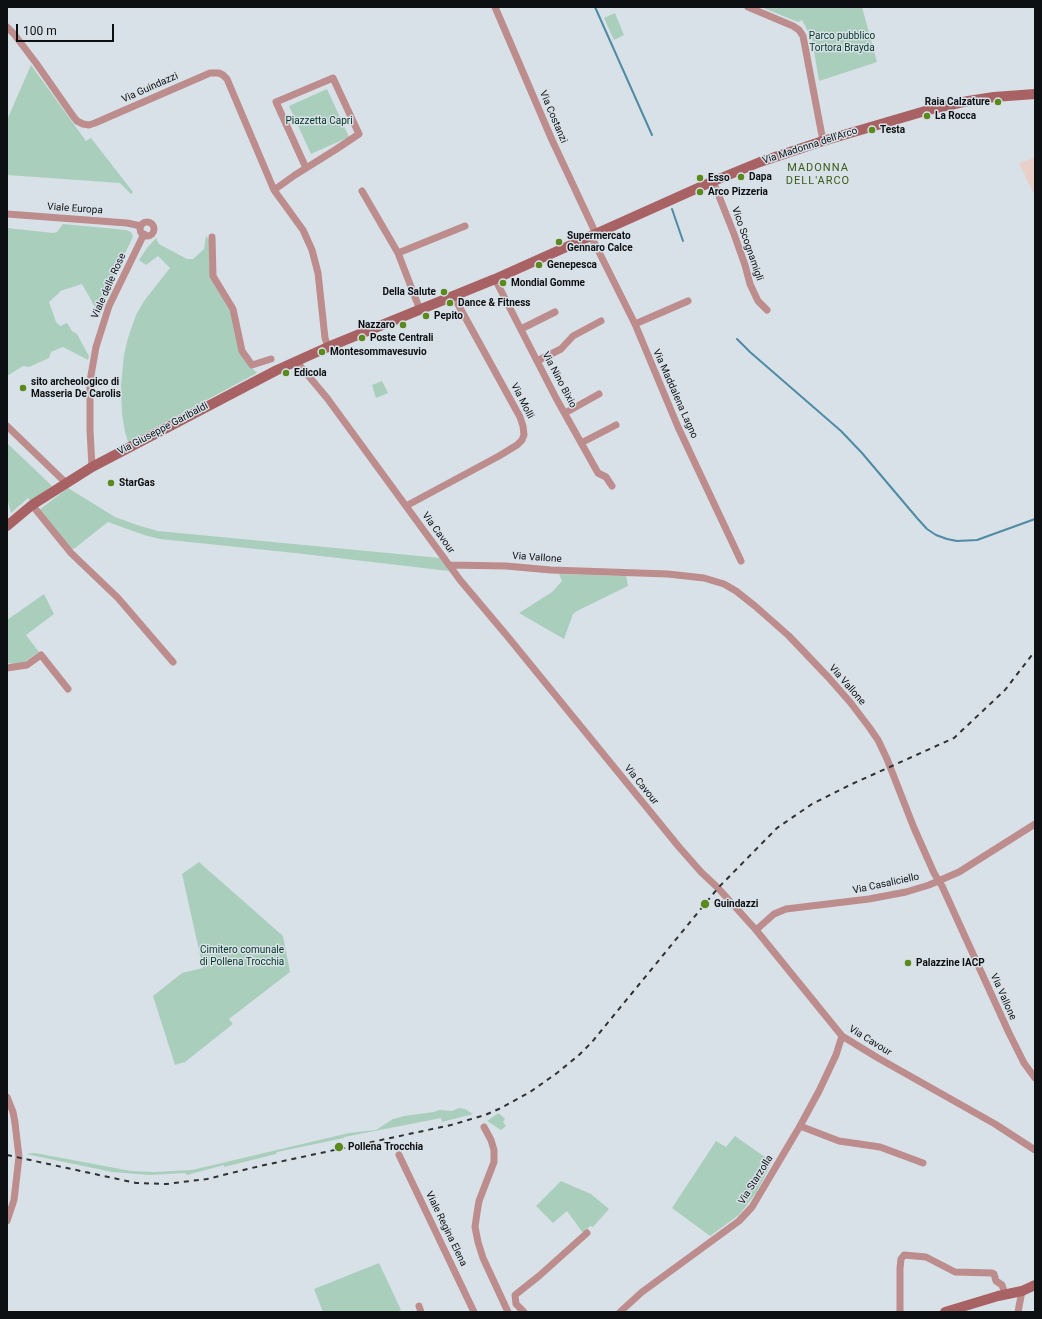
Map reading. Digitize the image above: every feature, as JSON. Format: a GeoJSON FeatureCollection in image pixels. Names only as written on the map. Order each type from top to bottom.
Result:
{"type":"FeatureCollection","features":[{"type":"Feature","properties":{"kind":"main road","name":"Via Madonna dell'Arco"},"geometry":{"type":"LineString","coordinates":[[454,296],[713,181],[760,162],[823,141],[925,111],[968,101],[994,97],[1035,94]]}},
{"type":"Feature","properties":{"kind":"main road","name":"Via Giuseppe Garibaldi"},"geometry":{"type":"LineString","coordinates":[[7,526],[32,505],[65,482],[296,361],[454,296]]}},
{"type":"Feature","properties":{"kind":"main road"},"geometry":{"type":"LineString","coordinates":[[945,1312],[1005,1294],[1022,1291],[1035,1285]]}},
{"type":"Feature","properties":{"kind":"street","name":"Via Costanzi"},"geometry":{"type":"LineString","coordinates":[[495,7],[593,235]]}},
{"type":"Feature","properties":{"kind":"street"},"geometry":{"type":"LineString","coordinates":[[748,7],[793,26],[799,30],[803,36],[823,141]]}},
{"type":"Feature","properties":{"kind":"street","name":"Via Guindazzi"},"geometry":{"type":"LineString","coordinates":[[7,27],[36,63],[73,116],[77,121],[83,124],[89,125],[95,123],[210,73],[215,72],[223,75],[227,79],[274,190],[303,230],[312,250],[318,273],[328,347]]}},
{"type":"Feature","properties":{"kind":"street"},"geometry":{"type":"LineString","coordinates":[[274,190],[359,134],[333,78],[276,102],[306,168]]}},
{"type":"Feature","properties":{"kind":"street","name":"Vico Scognamigli"},"geometry":{"type":"LineString","coordinates":[[713,181],[745,265],[750,284],[758,301],[767,310]]}},
{"type":"Feature","properties":{"kind":"street"},"geometry":{"type":"LineString","coordinates":[[362,192],[398,253],[420,310]]}},
{"type":"Feature","properties":{"kind":"street","name":"Viale Europa"},"geometry":{"type":"LineString","coordinates":[[7,214],[127,223],[141,226]]}},
{"type":"Feature","properties":{"kind":"street"},"geometry":{"type":"LineString","coordinates":[[144,222],[150,222],[154,226],[154,231],[151,234],[144,234],[141,231],[141,226],[144,222]]}},
{"type":"Feature","properties":{"kind":"street"},"geometry":{"type":"LineString","coordinates":[[398,253],[465,226]]}},
{"type":"Feature","properties":{"kind":"street","name":"Viale delle Rose"},"geometry":{"type":"LineString","coordinates":[[92,467],[90,381],[96,347],[109,306],[144,234]]}},
{"type":"Feature","properties":{"kind":"street","name":"Via Maddalena Lagno"},"geometry":{"type":"LineString","coordinates":[[593,235],[634,324],[678,427],[741,561]]}},
{"type":"Feature","properties":{"kind":"street"},"geometry":{"type":"LineString","coordinates":[[212,237],[213,276],[233,309],[242,351],[252,365],[270,359]]}},
{"type":"Feature","properties":{"kind":"street","name":"Via Nino Bixio"},"geometry":{"type":"LineString","coordinates":[[495,279],[537,361],[598,473],[606,477],[612,486]]}},
{"type":"Feature","properties":{"kind":"street","name":"Via Molli"},"geometry":{"type":"LineString","coordinates":[[406,506],[499,456],[517,445],[522,440],[524,435],[520,417],[454,296]]}},
{"type":"Feature","properties":{"kind":"street"},"geometry":{"type":"LineString","coordinates":[[634,324],[688,301]]}},
{"type":"Feature","properties":{"kind":"street"},"geometry":{"type":"LineString","coordinates":[[521,329],[555,312]]}},
{"type":"Feature","properties":{"kind":"street"},"geometry":{"type":"LineString","coordinates":[[537,361],[561,349],[573,336],[601,321]]}},
{"type":"Feature","properties":{"kind":"street","name":"Via Cavour"},"geometry":{"type":"LineString","coordinates":[[296,361],[327,398],[460,580],[679,847],[756,930],[842,1036],[995,1124],[1035,1150]]}},
{"type":"Feature","properties":{"kind":"street"},"geometry":{"type":"LineString","coordinates":[[565,413],[599,394]]}},
{"type":"Feature","properties":{"kind":"street"},"geometry":{"type":"LineString","coordinates":[[582,443],[616,425]]}},
{"type":"Feature","properties":{"kind":"street"},"geometry":{"type":"LineString","coordinates":[[7,426],[65,482]]}},
{"type":"Feature","properties":{"kind":"street"},"geometry":{"type":"LineString","coordinates":[[32,505],[71,553],[118,598],[173,662]]}},
{"type":"Feature","properties":{"kind":"street","name":"Via Vallone"},"geometry":{"type":"LineString","coordinates":[[449,565],[506,566],[551,570],[668,574],[704,578],[724,584],[736,591],[789,636],[850,702],[869,727],[887,759],[914,828],[934,873],[1009,1033],[1024,1063],[1035,1078]]}},
{"type":"Feature","properties":{"kind":"street"},"geometry":{"type":"LineString","coordinates":[[7,668],[27,665],[41,655],[68,689]]}},
{"type":"Feature","properties":{"kind":"street","name":"Via Casaliciello"},"geometry":{"type":"LineString","coordinates":[[756,930],[774,914],[786,909],[869,899],[906,892],[939,881],[960,872],[1035,824]]}},
{"type":"Feature","properties":{"kind":"street","name":"Via Starzolla"},"geometry":{"type":"LineString","coordinates":[[620,1312],[642,1292],[745,1215],[755,1202],[800,1126],[830,1069],[842,1036]]}},
{"type":"Feature","properties":{"kind":"street"},"geometry":{"type":"LineString","coordinates":[[7,1097],[15,1123],[19,1157],[14,1200],[7,1221]]}},
{"type":"Feature","properties":{"kind":"street"},"geometry":{"type":"LineString","coordinates":[[800,1126],[839,1141],[880,1147],[923,1163]]}},
{"type":"Feature","properties":{"kind":"street"},"geometry":{"type":"LineString","coordinates":[[484,1127],[491,1140],[494,1150],[494,1162],[480,1201],[475,1228],[483,1258],[507,1310],[516,1304]]}},
{"type":"Feature","properties":{"kind":"street","name":"Viale Regina Elena"},"geometry":{"type":"LineString","coordinates":[[399,1155],[474,1312]]}},
{"type":"Feature","properties":{"kind":"street"},"geometry":{"type":"LineString","coordinates":[[524,1312],[516,1304],[515,1295],[540,1276],[587,1233]]}},
{"type":"Feature","properties":{"kind":"street"},"geometry":{"type":"LineString","coordinates":[[900,1312],[900,1268],[901,1259],[904,1255],[926,1257],[955,1272],[992,1273],[994,1274],[996,1281],[1002,1285],[1005,1294]]}},
{"type":"Feature","properties":{"kind":"street"},"geometry":{"type":"LineString","coordinates":[[1018,1312],[1022,1291]]}},
{"type":"Feature","properties":{"kind":"shaded area"},"geometry":{"type":"Polygon","coordinates":[[[1035,158],[1035,196],[1019,163],[1035,158]]]}},
{"type":"Feature","properties":{"kind":"green space","name":"Parco pubblico Tortora Brayda"},"geometry":{"type":"Polygon","coordinates":[[[761,7],[862,7],[877,62],[819,81],[812,39],[802,20],[798,22],[761,7]]]}},
{"type":"Feature","properties":{"kind":"green space"},"geometry":{"type":"Polygon","coordinates":[[[615,13],[624,35],[614,40],[604,18],[615,13]]]}},
{"type":"Feature","properties":{"kind":"green space"},"geometry":{"type":"Polygon","coordinates":[[[31,65],[86,141],[91,138],[133,192],[131,194],[120,183],[7,175],[7,120],[31,65]]]}},
{"type":"Feature","properties":{"kind":"green space","name":"Piazzetta Capri"},"geometry":{"type":"Polygon","coordinates":[[[327,89],[349,137],[311,154],[289,106],[327,89]]]}},
{"type":"Feature","properties":{"kind":"green space"},"geometry":{"type":"Polygon","coordinates":[[[63,224],[126,230],[131,232],[133,236],[114,276],[100,316],[82,284],[60,291],[49,302],[56,322],[60,326],[67,323],[72,331],[77,334],[89,356],[88,360],[63,347],[51,352],[49,358],[29,367],[23,366],[7,376],[7,228],[53,233],[57,232],[63,224]]]}},
{"type":"Feature","properties":{"kind":"green space"},"geometry":{"type":"Polygon","coordinates":[[[206,236],[209,240],[210,270],[232,313],[251,367],[257,373],[128,442],[122,414],[121,385],[124,355],[128,338],[136,315],[144,301],[170,268],[158,256],[146,265],[139,260],[156,238],[159,244],[187,259],[193,259],[204,249],[206,236]]]}},
{"type":"Feature","properties":{"kind":"green space"},"geometry":{"type":"Polygon","coordinates":[[[382,381],[388,393],[376,398],[372,385],[382,381]]]}},
{"type":"Feature","properties":{"kind":"green space"},"geometry":{"type":"Polygon","coordinates":[[[7,443],[52,486],[31,501],[28,498],[11,513],[7,498],[7,443]]]}},
{"type":"Feature","properties":{"kind":"green space"},"geometry":{"type":"Polygon","coordinates":[[[68,488],[115,517],[158,531],[440,558],[449,571],[160,539],[108,522],[72,549],[39,510],[68,488]]]}},
{"type":"Feature","properties":{"kind":"green space"},"geometry":{"type":"Polygon","coordinates":[[[559,574],[626,576],[628,586],[573,614],[564,639],[519,613],[552,592],[562,581],[559,574]]]}},
{"type":"Feature","properties":{"kind":"green space"},"geometry":{"type":"Polygon","coordinates":[[[44,594],[54,614],[26,635],[39,652],[23,663],[7,663],[7,620],[44,594]]]}},
{"type":"Feature","properties":{"kind":"green space","name":"Cimitero comunale di Pollena Trocchia"},"geometry":{"type":"Polygon","coordinates":[[[199,862],[283,936],[290,972],[229,1019],[233,1024],[185,1062],[175,1065],[153,996],[182,973],[203,968],[182,874],[199,862]]]}},
{"type":"Feature","properties":{"kind":"green space"},"geometry":{"type":"Polygon","coordinates":[[[459,1108],[465,1109],[473,1114],[442,1122],[441,1118],[344,1137],[187,1175],[185,1173],[150,1175],[112,1172],[26,1154],[35,1153],[131,1171],[153,1172],[192,1170],[349,1133],[376,1130],[393,1119],[404,1116],[439,1110],[452,1111],[459,1108]]]}},
{"type":"Feature","properties":{"kind":"green space"},"geometry":{"type":"Polygon","coordinates":[[[497,1114],[500,1114],[505,1119],[503,1122],[506,1126],[501,1130],[487,1121],[497,1114]]]}},
{"type":"Feature","properties":{"kind":"green space"},"geometry":{"type":"Polygon","coordinates":[[[735,1136],[772,1162],[756,1193],[739,1215],[710,1236],[672,1208],[716,1141],[726,1147],[735,1136]]]}},
{"type":"Feature","properties":{"kind":"green space"},"geometry":{"type":"Polygon","coordinates":[[[561,1181],[591,1194],[609,1209],[593,1227],[590,1226],[583,1233],[567,1211],[553,1223],[536,1206],[561,1181]]]}},
{"type":"Feature","properties":{"kind":"green space"},"geometry":{"type":"Polygon","coordinates":[[[379,1263],[401,1310],[396,1312],[323,1312],[314,1289],[379,1263]]]}},
{"type":"Feature","properties":{"kind":"waterway"},"geometry":{"type":"LineString","coordinates":[[595,7],[652,135]]}},
{"type":"Feature","properties":{"kind":"waterway"},"geometry":{"type":"LineString","coordinates":[[672,209],[683,241]]}},
{"type":"Feature","properties":{"kind":"waterway"},"geometry":{"type":"LineString","coordinates":[[737,339],[841,431],[862,453],[927,529],[936,535],[957,541],[977,540],[1035,519]]}},
{"type":"Feature","properties":{"kind":"railway"},"geometry":{"type":"LineString","coordinates":[[7,1155],[136,1183],[166,1184],[207,1179],[260,1166],[451,1125],[485,1115],[501,1108],[530,1092],[557,1073],[592,1042],[718,888],[777,828],[812,804],[852,784],[954,738],[1005,690],[1035,651]]}},
{"type":"Feature","properties":{"kind":"place","name":"Raia Calzature"},"geometry":{"type":"Point","coordinates":[998,102]}},
{"type":"Feature","properties":{"kind":"place","name":"La Rocca"},"geometry":{"type":"Point","coordinates":[927,116]}},
{"type":"Feature","properties":{"kind":"place","name":"Testa"},"geometry":{"type":"Point","coordinates":[872,130]}},
{"type":"Feature","properties":{"kind":"place","name":"Dapa"},"geometry":{"type":"Point","coordinates":[741,177]}},
{"type":"Feature","properties":{"kind":"place","name":"Esso"},"geometry":{"type":"Point","coordinates":[700,178]}},
{"type":"Feature","properties":{"kind":"place","name":"Arco Pizzeria"},"geometry":{"type":"Point","coordinates":[700,192]}},
{"type":"Feature","properties":{"kind":"place","name":"Supermercato Gennaro Calce"},"geometry":{"type":"Point","coordinates":[559,242]}},
{"type":"Feature","properties":{"kind":"place","name":"Genepesca"},"geometry":{"type":"Point","coordinates":[539,265]}},
{"type":"Feature","properties":{"kind":"place","name":"Mondial Gomme"},"geometry":{"type":"Point","coordinates":[503,283]}},
{"type":"Feature","properties":{"kind":"place","name":"Della Salute"},"geometry":{"type":"Point","coordinates":[444,292]}},
{"type":"Feature","properties":{"kind":"place","name":"Dance & Fitness"},"geometry":{"type":"Point","coordinates":[450,303]}},
{"type":"Feature","properties":{"kind":"place","name":"Pepito"},"geometry":{"type":"Point","coordinates":[426,316]}},
{"type":"Feature","properties":{"kind":"place","name":"Nazzaro"},"geometry":{"type":"Point","coordinates":[403,325]}},
{"type":"Feature","properties":{"kind":"place","name":"Poste Centrali"},"geometry":{"type":"Point","coordinates":[362,338]}},
{"type":"Feature","properties":{"kind":"place","name":"Montesommavesuvio"},"geometry":{"type":"Point","coordinates":[322,352]}},
{"type":"Feature","properties":{"kind":"place","name":"Edicola"},"geometry":{"type":"Point","coordinates":[286,373]}},
{"type":"Feature","properties":{"kind":"place","name":"sito archeologico di Masseria De Carolis"},"geometry":{"type":"Point","coordinates":[23,388]}},
{"type":"Feature","properties":{"kind":"place","name":"StarGas"},"geometry":{"type":"Point","coordinates":[111,483]}},
{"type":"Feature","properties":{"kind":"place","name":"Guindazzi"},"geometry":{"type":"Point","coordinates":[705,904]}},
{"type":"Feature","properties":{"kind":"place","name":"Palazzine IACP"},"geometry":{"type":"Point","coordinates":[908,963]}},
{"type":"Feature","properties":{"kind":"place","name":"Pollena Trocchia"},"geometry":{"type":"Point","coordinates":[339,1147]}},
{"type":"Feature","properties":{"kind":"district","name":"MADONNA DELL'ARCO"},"geometry":{"type":"Point","coordinates":[818,174]}}]}
